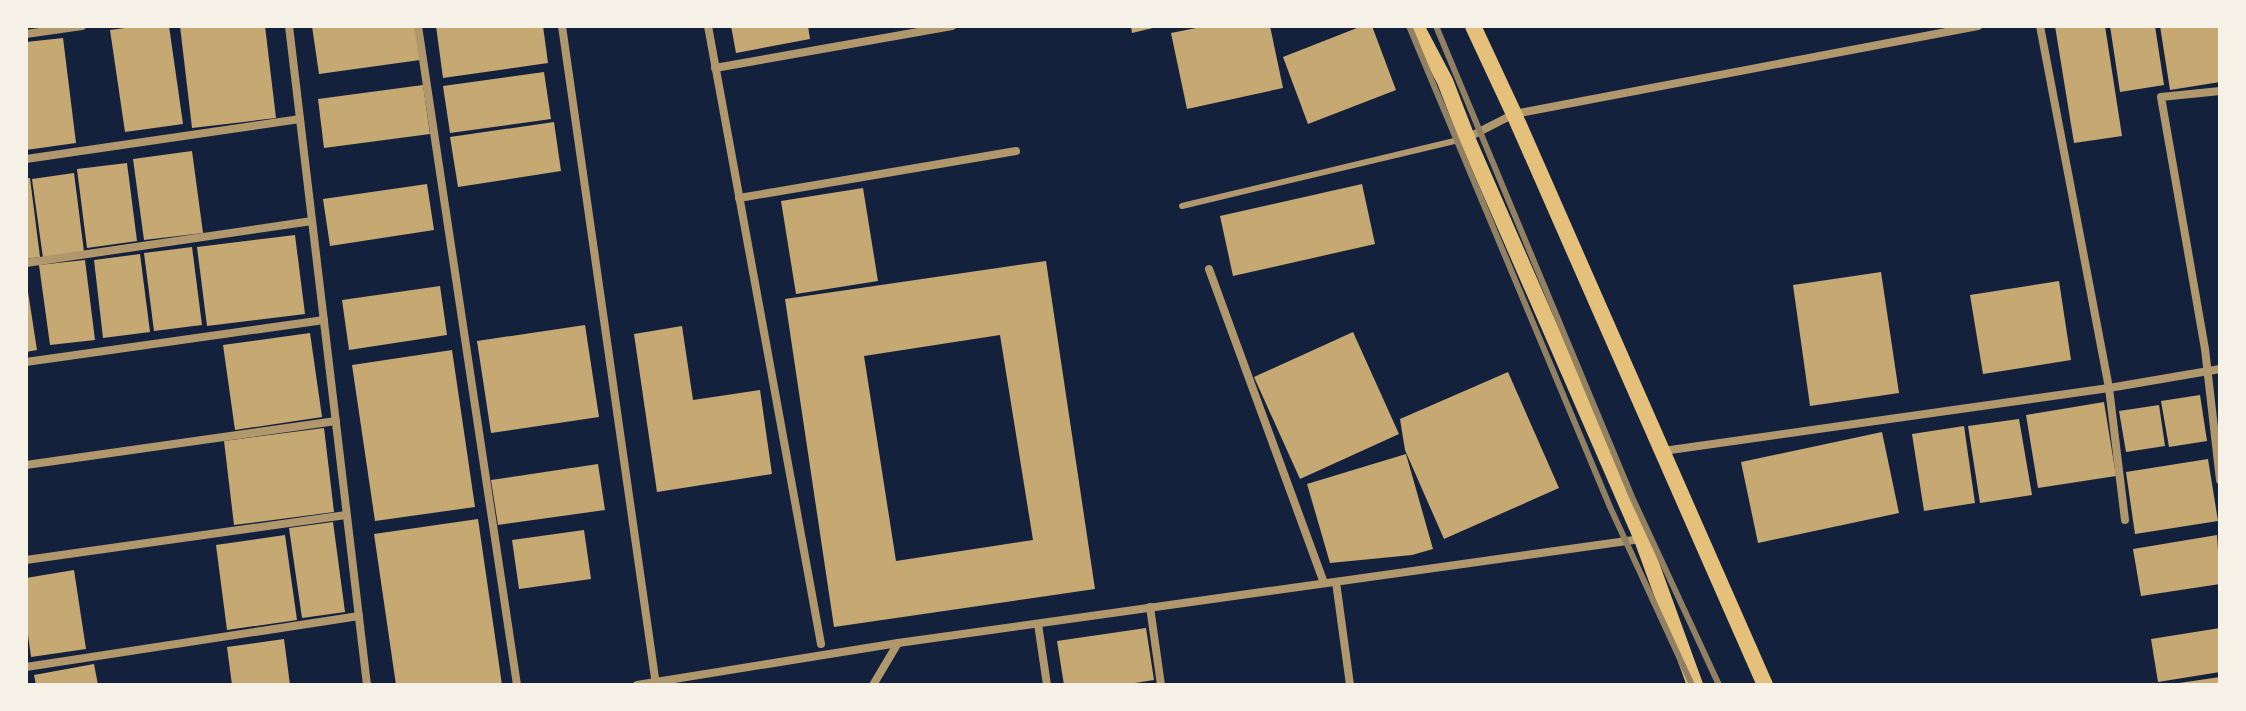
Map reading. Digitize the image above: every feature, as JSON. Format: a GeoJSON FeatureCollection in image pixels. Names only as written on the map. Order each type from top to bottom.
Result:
{"type":"FeatureCollection","features":[{"type":"Feature","properties":{"kind":"main road"},"geometry":{"type":"LineString","coordinates":[[1416,26],[1445,81],[1642,539],[1695,685]]}},
{"type":"Feature","properties":{"kind":"main road"},"geometry":{"type":"LineString","coordinates":[[1473,26],[1765,685]]}},
{"type":"Feature","properties":{"kind":"street"},"geometry":{"type":"LineString","coordinates":[[26,34],[82,26]]}},
{"type":"Feature","properties":{"kind":"street"},"geometry":{"type":"LineString","coordinates":[[289,26],[367,685]]}},
{"type":"Feature","properties":{"kind":"street"},"geometry":{"type":"LineString","coordinates":[[418,26],[517,685]]}},
{"type":"Feature","properties":{"kind":"street"},"geometry":{"type":"LineString","coordinates":[[562,26],[656,684]]}},
{"type":"Feature","properties":{"kind":"street"},"geometry":{"type":"LineString","coordinates":[[708,26],[821,644]]}},
{"type":"Feature","properties":{"kind":"street"},"geometry":{"type":"LineString","coordinates":[[715,68],[952,26]]}},
{"type":"Feature","properties":{"kind":"street"},"geometry":{"type":"LineString","coordinates":[[1467,138],[1514,114],[1978,26]]}},
{"type":"Feature","properties":{"kind":"street"},"geometry":{"type":"LineString","coordinates":[[2040,26],[2109,388],[2125,520]]}},
{"type":"Feature","properties":{"kind":"street"},"geometry":{"type":"LineString","coordinates":[[2220,91],[2161,97],[2207,371],[2220,480]]}},
{"type":"Feature","properties":{"kind":"street"},"geometry":{"type":"LineString","coordinates":[[26,159],[300,119]]}},
{"type":"Feature","properties":{"kind":"street"},"geometry":{"type":"LineString","coordinates":[[739,198],[1016,151]]}},
{"type":"Feature","properties":{"kind":"street"},"geometry":{"type":"LineString","coordinates":[[26,263],[312,221]]}},
{"type":"Feature","properties":{"kind":"street"},"geometry":{"type":"LineString","coordinates":[[1209,269],[1324,583]]}},
{"type":"Feature","properties":{"kind":"street"},"geometry":{"type":"LineString","coordinates":[[26,362],[324,320]]}},
{"type":"Feature","properties":{"kind":"street"},"geometry":{"type":"LineString","coordinates":[[1662,451],[2109,388],[2220,369]]}},
{"type":"Feature","properties":{"kind":"street"},"geometry":{"type":"LineString","coordinates":[[26,465],[336,421]]}},
{"type":"Feature","properties":{"kind":"street"},"geometry":{"type":"LineString","coordinates":[[26,560],[346,515]]}},
{"type":"Feature","properties":{"kind":"street"},"geometry":{"type":"LineString","coordinates":[[637,685],[898,643],[1642,539]]}},
{"type":"Feature","properties":{"kind":"street"},"geometry":{"type":"LineString","coordinates":[[1336,582],[1350,685]]}},
{"type":"Feature","properties":{"kind":"street"},"geometry":{"type":"LineString","coordinates":[[1150,607],[1161,685]]}},
{"type":"Feature","properties":{"kind":"street"},"geometry":{"type":"LineString","coordinates":[[26,667],[359,616]]}},
{"type":"Feature","properties":{"kind":"street"},"geometry":{"type":"LineString","coordinates":[[1038,624],[1047,685]]}},
{"type":"Feature","properties":{"kind":"street"},"geometry":{"type":"LineString","coordinates":[[873,685],[898,643]]}},
{"type":"Feature","properties":{"kind":"lane"},"geometry":{"type":"LineString","coordinates":[[1182,206],[1467,138]]}},
{"type":"Feature","properties":{"kind":"lane"},"geometry":{"type":"LineString","coordinates":[[821,644],[823,655]]}},
{"type":"Feature","properties":{"kind":"building"},"geometry":{"type":"Polygon","coordinates":[[[169,26],[183,124],[125,132],[110,30],[169,26]]]}},
{"type":"Feature","properties":{"kind":"building"},"geometry":{"type":"Polygon","coordinates":[[[180,26],[265,26],[276,118],[192,128],[180,26]]]}},
{"type":"Feature","properties":{"kind":"building"},"geometry":{"type":"Polygon","coordinates":[[[312,26],[415,26],[420,60],[319,74],[312,26]]]}},
{"type":"Feature","properties":{"kind":"building"},"geometry":{"type":"Polygon","coordinates":[[[436,26],[543,26],[548,63],[443,78],[436,26]]]}},
{"type":"Feature","properties":{"kind":"building"},"geometry":{"type":"Polygon","coordinates":[[[731,26],[808,26],[810,39],[736,53],[731,26]]]}},
{"type":"Feature","properties":{"kind":"building"},"geometry":{"type":"Polygon","coordinates":[[[1131,26],[1157,26],[1157,27],[1132,33],[1131,26]]]}},
{"type":"Feature","properties":{"kind":"building"},"geometry":{"type":"Polygon","coordinates":[[[1206,26],[1270,26],[1283,88],[1187,109],[1171,33],[1206,26]]]}},
{"type":"Feature","properties":{"kind":"building"},"geometry":{"type":"Polygon","coordinates":[[[1362,26],[1372,26],[1396,90],[1308,124],[1283,57],[1362,26]]]}},
{"type":"Feature","properties":{"kind":"building"},"geometry":{"type":"Polygon","coordinates":[[[2055,26],[2105,26],[2122,136],[2074,143],[2055,26]]]}},
{"type":"Feature","properties":{"kind":"building"},"geometry":{"type":"Polygon","coordinates":[[[2110,26],[2155,26],[2164,85],[2120,92],[2110,26]]]}},
{"type":"Feature","properties":{"kind":"building"},"geometry":{"type":"Polygon","coordinates":[[[2160,26],[2220,26],[2220,82],[2170,90],[2160,26]]]}},
{"type":"Feature","properties":{"kind":"building"},"geometry":{"type":"Polygon","coordinates":[[[63,38],[76,143],[26,150],[26,42],[63,38]]]}},
{"type":"Feature","properties":{"kind":"building"},"geometry":{"type":"Polygon","coordinates":[[[544,72],[551,119],[450,133],[443,86],[544,72]]]}},
{"type":"Feature","properties":{"kind":"building"},"geometry":{"type":"Polygon","coordinates":[[[423,85],[430,134],[324,148],[318,99],[423,85]]]}},
{"type":"Feature","properties":{"kind":"building"},"geometry":{"type":"Polygon","coordinates":[[[554,122],[561,171],[458,187],[450,137],[554,122]]]}},
{"type":"Feature","properties":{"kind":"building"},"geometry":{"type":"Polygon","coordinates":[[[192,151],[203,233],[144,240],[133,159],[192,151]]]}},
{"type":"Feature","properties":{"kind":"building"},"geometry":{"type":"Polygon","coordinates":[[[127,163],[137,241],[87,248],[77,169],[127,163]]]}},
{"type":"Feature","properties":{"kind":"building"},"geometry":{"type":"Polygon","coordinates":[[[74,173],[84,252],[43,258],[32,179],[74,173]]]}},
{"type":"Feature","properties":{"kind":"building"},"geometry":{"type":"Polygon","coordinates":[[[26,178],[30,178],[40,257],[26,259],[26,178]]]}},
{"type":"Feature","properties":{"kind":"building"},"geometry":{"type":"Polygon","coordinates":[[[427,184],[434,230],[330,246],[323,199],[427,184]]]}},
{"type":"Feature","properties":{"kind":"building"},"geometry":{"type":"Polygon","coordinates":[[[1362,184],[1375,244],[1233,276],[1220,216],[1362,184]]]}},
{"type":"Feature","properties":{"kind":"building"},"geometry":{"type":"Polygon","coordinates":[[[863,188],[878,281],[796,294],[781,201],[863,188]]]}},
{"type":"Feature","properties":{"kind":"building"},"geometry":{"type":"Polygon","coordinates":[[[295,235],[305,314],[207,326],[197,247],[295,235]]]}},
{"type":"Feature","properties":{"kind":"building"},"geometry":{"type":"Polygon","coordinates":[[[192,247],[202,325],[154,331],[144,253],[192,247]]]}},
{"type":"Feature","properties":{"kind":"building"},"geometry":{"type":"Polygon","coordinates":[[[140,254],[150,332],[103,338],[94,260],[140,254]]]}},
{"type":"Feature","properties":{"kind":"building"},"geometry":{"type":"Polygon","coordinates":[[[85,260],[95,340],[50,345],[39,265],[85,260]]]}},
{"type":"Feature","properties":{"kind":"building"},"geometry":{"type":"Polygon","coordinates":[[[1046,261],[1095,589],[834,627],[785,299],[1046,261]],[[1000,335],[864,356],[896,561],[1033,540],[1000,335]]]}},
{"type":"Feature","properties":{"kind":"building"},"geometry":{"type":"Polygon","coordinates":[[[1881,272],[1899,393],[1810,406],[1793,285],[1881,272]]]}},
{"type":"Feature","properties":{"kind":"building"},"geometry":{"type":"Polygon","coordinates":[[[26,279],[37,350],[26,352],[26,279]]]}},
{"type":"Feature","properties":{"kind":"building"},"geometry":{"type":"Polygon","coordinates":[[[2059,281],[2071,360],[1983,374],[1970,295],[2059,281]]]}},
{"type":"Feature","properties":{"kind":"building"},"geometry":{"type":"Polygon","coordinates":[[[440,286],[447,335],[349,350],[342,300],[440,286]]]}},
{"type":"Feature","properties":{"kind":"building"},"geometry":{"type":"Polygon","coordinates":[[[585,325],[599,417],[491,433],[477,341],[585,325]]]}},
{"type":"Feature","properties":{"kind":"building"},"geometry":{"type":"Polygon","coordinates":[[[682,326],[693,400],[760,390],[772,474],[657,492],[634,334],[682,326]]]}},
{"type":"Feature","properties":{"kind":"building"},"geometry":{"type":"Polygon","coordinates":[[[1353,332],[1399,434],[1300,479],[1254,377],[1353,332]]]}},
{"type":"Feature","properties":{"kind":"building"},"geometry":{"type":"Polygon","coordinates":[[[310,333],[322,417],[235,430],[223,345],[310,333]]]}},
{"type":"Feature","properties":{"kind":"building"},"geometry":{"type":"Polygon","coordinates":[[[452,350],[475,507],[375,521],[352,365],[452,350]]]}},
{"type":"Feature","properties":{"kind":"building"},"geometry":{"type":"Polygon","coordinates":[[[1508,372],[1559,488],[1444,539],[1405,450],[1400,419],[1508,372]]]}},
{"type":"Feature","properties":{"kind":"building"},"geometry":{"type":"Polygon","coordinates":[[[2200,395],[2207,441],[2169,447],[2161,401],[2200,395]]]}},
{"type":"Feature","properties":{"kind":"building"},"geometry":{"type":"Polygon","coordinates":[[[2104,402],[2116,476],[2038,488],[2026,415],[2104,402]]]}},
{"type":"Feature","properties":{"kind":"building"},"geometry":{"type":"Polygon","coordinates":[[[2159,405],[2165,446],[2126,452],[2119,411],[2159,405]]]}},
{"type":"Feature","properties":{"kind":"building"},"geometry":{"type":"Polygon","coordinates":[[[2019,419],[2032,495],[1980,503],[1968,426],[2019,419]]]}},
{"type":"Feature","properties":{"kind":"building"},"geometry":{"type":"Polygon","coordinates":[[[1964,426],[1975,503],[1924,511],[1912,434],[1964,426]]]}},
{"type":"Feature","properties":{"kind":"building"},"geometry":{"type":"Polygon","coordinates":[[[324,428],[334,512],[234,525],[224,441],[324,428]]]}},
{"type":"Feature","properties":{"kind":"building"},"geometry":{"type":"Polygon","coordinates":[[[1882,432],[1899,513],[1758,543],[1741,462],[1882,432]]]}},
{"type":"Feature","properties":{"kind":"building"},"geometry":{"type":"Polygon","coordinates":[[[1406,454],[1433,549],[1412,555],[1330,563],[1307,484],[1406,454]]]}},
{"type":"Feature","properties":{"kind":"building"},"geometry":{"type":"Polygon","coordinates":[[[2208,459],[2218,521],[2135,534],[2126,472],[2208,459]]]}},
{"type":"Feature","properties":{"kind":"building"},"geometry":{"type":"Polygon","coordinates":[[[598,464],[605,510],[498,525],[491,480],[598,464]]]}},
{"type":"Feature","properties":{"kind":"building"},"geometry":{"type":"Polygon","coordinates":[[[478,519],[502,685],[396,685],[374,534],[478,519]]]}},
{"type":"Feature","properties":{"kind":"building"},"geometry":{"type":"Polygon","coordinates":[[[333,522],[345,612],[302,618],[289,528],[333,522]]]}},
{"type":"Feature","properties":{"kind":"building"},"geometry":{"type":"Polygon","coordinates":[[[584,530],[591,579],[519,589],[512,540],[584,530]]]}},
{"type":"Feature","properties":{"kind":"building"},"geometry":{"type":"Polygon","coordinates":[[[285,535],[297,620],[227,630],[216,545],[285,535]]]}},
{"type":"Feature","properties":{"kind":"building"},"geometry":{"type":"Polygon","coordinates":[[[2217,535],[2220,584],[2141,596],[2133,549],[2217,535]]]}},
{"type":"Feature","properties":{"kind":"building"},"geometry":{"type":"Polygon","coordinates":[[[74,570],[86,649],[31,657],[26,620],[26,578],[74,570]]]}},
{"type":"Feature","properties":{"kind":"building"},"geometry":{"type":"Polygon","coordinates":[[[1146,628],[1154,680],[1122,685],[1064,685],[1057,641],[1146,628]]]}},
{"type":"Feature","properties":{"kind":"building"},"geometry":{"type":"Polygon","coordinates":[[[2220,628],[2220,672],[2158,682],[2151,639],[2220,628]]]}},
{"type":"Feature","properties":{"kind":"building"},"geometry":{"type":"Polygon","coordinates":[[[284,639],[290,685],[232,685],[227,647],[284,639]]]}},
{"type":"Feature","properties":{"kind":"building"},"geometry":{"type":"Polygon","coordinates":[[[94,664],[98,685],[36,685],[34,675],[94,664]]]}},
{"type":"Feature","properties":{"kind":"building"},"geometry":{"type":"Polygon","coordinates":[[[2220,677],[2220,685],[2179,685],[2179,683],[2220,677]]]}},
{"type":"Feature","properties":{"kind":"railway"},"geometry":{"type":"LineString","coordinates":[[1409,26],[1610,507],[1692,685]]}},
{"type":"Feature","properties":{"kind":"railway"},"geometry":{"type":"LineString","coordinates":[[1436,26],[1632,497],[1719,685]]}}]}
